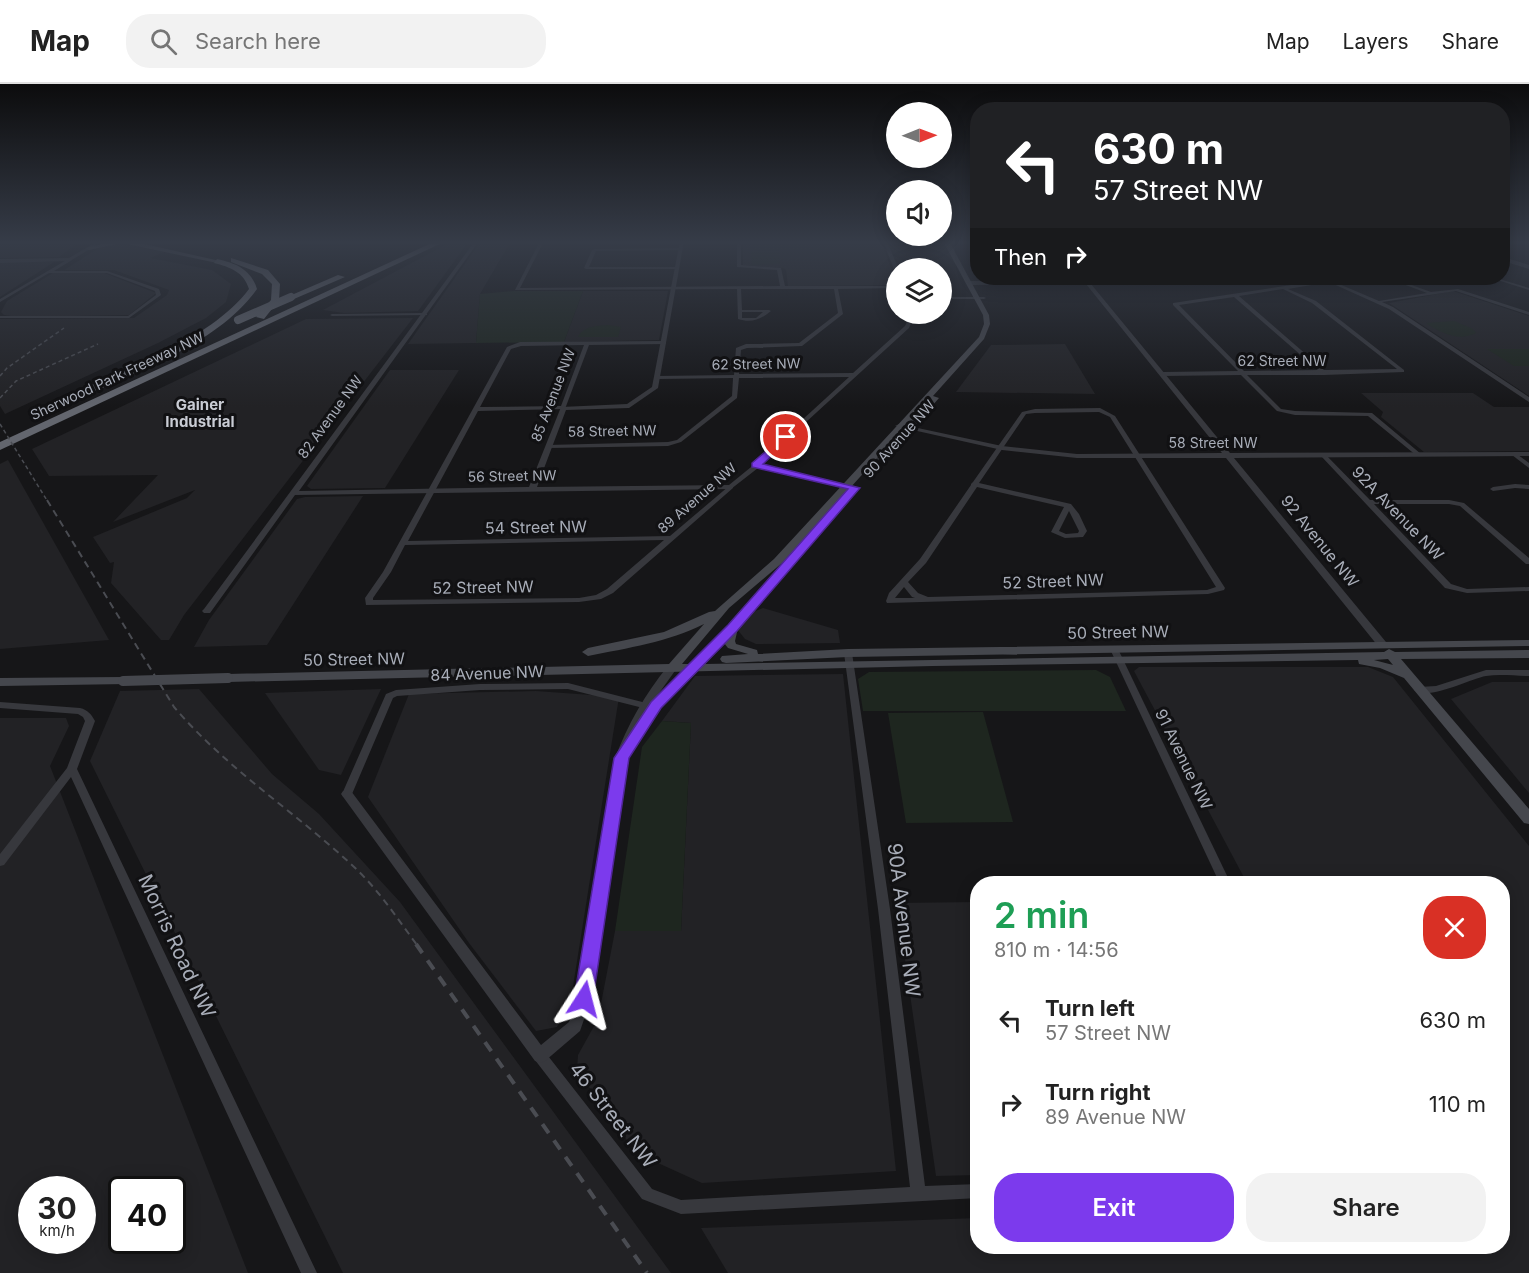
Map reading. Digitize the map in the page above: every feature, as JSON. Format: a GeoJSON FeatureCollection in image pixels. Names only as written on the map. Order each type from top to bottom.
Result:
{"type":"FeatureCollection","features":[{"type":"Feature","properties":{"kind":"highway"},"geometry":{"type":"LineString","coordinates":[[63,404],[66,400],[209,328],[238,310],[250,296]]}},
{"type":"Feature","properties":{"kind":"highway"},"geometry":{"type":"LineString","coordinates":[[185,360],[255,321],[275,300],[275,296]]}},
{"type":"Feature","properties":{"kind":"highway","name":"Sherwood Park Freeway NW"},"geometry":{"type":"LineString","coordinates":[[0,435],[238,320],[292,296]]}},
{"type":"Feature","properties":{"kind":"highway","name":"Sherwood Park Freeway NW"},"geometry":{"type":"LineString","coordinates":[[0,446],[322,296]]}},
{"type":"Feature","properties":{"kind":"main road","name":"90 Avenue NW"},"geometry":{"type":"LineString","coordinates":[[695,667],[732,628],[851,487],[899,426],[982,338],[987,319],[981,298]]}},
{"type":"Feature","properties":{"kind":"main road","name":"90 Avenue NW"},"geometry":{"type":"LineString","coordinates":[[672,668],[722,609],[778,561],[909,428],[992,334],[994,315],[981,298]]}},
{"type":"Feature","properties":{"kind":"main road"},"geometry":{"type":"LineString","coordinates":[[588,652],[656,639],[687,628],[722,609]]}},
{"type":"Feature","properties":{"kind":"main road"},"geometry":{"type":"LineString","coordinates":[[732,628],[729,641],[732,646],[769,655]]}},
{"type":"Feature","properties":{"kind":"main road","name":"50 Street NW"},"geometry":{"type":"LineString","coordinates":[[0,682],[672,668],[849,659],[1116,654],[1382,644],[1529,643]]}},
{"type":"Feature","properties":{"kind":"main road","name":"92 Avenue NW"},"geometry":{"type":"LineString","coordinates":[[1382,644],[1529,819]]}},
{"type":"Feature","properties":{"kind":"main road","name":"50 Street NW"},"geometry":{"type":"LineString","coordinates":[[1116,654],[1329,656],[1529,654]]}},
{"type":"Feature","properties":{"kind":"main road","name":"50 Street NW"},"geometry":{"type":"LineString","coordinates":[[709,666],[728,659],[769,655],[849,659]]}},
{"type":"Feature","properties":{"kind":"main road"},"geometry":{"type":"LineString","coordinates":[[1329,656],[1383,665],[1416,686]]}},
{"type":"Feature","properties":{"kind":"street"},"geometry":{"type":"LineString","coordinates":[[0,317],[11,319],[129,317],[157,296]]}},
{"type":"Feature","properties":{"kind":"street","name":"82 Avenue NW"},"geometry":{"type":"LineString","coordinates":[[207,611],[437,296]]}},
{"type":"Feature","properties":{"kind":"street"},"geometry":{"type":"LineString","coordinates":[[475,409],[629,406],[652,392],[658,377],[672,296]]}},
{"type":"Feature","properties":{"kind":"street"},"geometry":{"type":"LineString","coordinates":[[739,296],[740,319],[757,319],[769,311],[740,311]]}},
{"type":"Feature","properties":{"kind":"street"},"geometry":{"type":"LineString","coordinates":[[738,376],[738,349],[740,347],[800,345],[841,313],[838,296]]}},
{"type":"Feature","properties":{"kind":"street","name":"92 Avenue NW"},"geometry":{"type":"LineString","coordinates":[[1099,296],[1382,644]]}},
{"type":"Feature","properties":{"kind":"street"},"geometry":{"type":"LineString","coordinates":[[1232,296],[1175,303],[1274,406],[1283,411],[1370,414],[1419,455]]}},
{"type":"Feature","properties":{"kind":"street"},"geometry":{"type":"LineString","coordinates":[[1237,296],[1324,373]]}},
{"type":"Feature","properties":{"kind":"street","name":"62 Street NW"},"geometry":{"type":"LineString","coordinates":[[1162,374],[1402,371],[1314,302],[1301,296]]}},
{"type":"Feature","properties":{"kind":"street"},"geometry":{"type":"LineString","coordinates":[[1367,296],[1381,302],[1529,400]]}},
{"type":"Feature","properties":{"kind":"street"},"geometry":{"type":"LineString","coordinates":[[1381,302],[1412,296]]}},
{"type":"Feature","properties":{"kind":"street"},"geometry":{"type":"LineString","coordinates":[[1476,296],[1529,314]]}},
{"type":"Feature","properties":{"kind":"street"},"geometry":{"type":"LineString","coordinates":[[952,298],[981,298]]}},
{"type":"Feature","properties":{"kind":"street"},"geometry":{"type":"LineString","coordinates":[[332,315],[425,314]]}},
{"type":"Feature","properties":{"kind":"street","name":"89 Avenue NW"},"geometry":{"type":"LineString","coordinates":[[598,597],[610,591],[731,487],[908,324]]}},
{"type":"Feature","properties":{"kind":"street"},"geometry":{"type":"LineString","coordinates":[[402,543],[512,346],[663,343]]}},
{"type":"Feature","properties":{"kind":"street","name":"85 Avenue NW"},"geometry":{"type":"LineString","coordinates":[[532,489],[587,344]]}},
{"type":"Feature","properties":{"kind":"street","name":"62 Street NW"},"geometry":{"type":"LineString","coordinates":[[658,377],[854,375]]}},
{"type":"Feature","properties":{"kind":"street","name":"58 Street NW"},"geometry":{"type":"LineString","coordinates":[[549,446],[675,443],[735,397],[738,376]]}},
{"type":"Feature","properties":{"kind":"street"},"geometry":{"type":"LineString","coordinates":[[926,600],[915,596],[905,583],[923,561],[1024,413],[1029,411],[1100,410],[1112,416],[1138,456]]}},
{"type":"Feature","properties":{"kind":"street","name":"58 Street NW"},"geometry":{"type":"LineString","coordinates":[[899,426],[1002,448],[1065,455],[1529,454]]}},
{"type":"Feature","properties":{"kind":"street"},"geometry":{"type":"LineString","coordinates":[[1514,454],[1529,466]]}},
{"type":"Feature","properties":{"kind":"street","name":"92A Avenue NW"},"geometry":{"type":"LineString","coordinates":[[1323,455],[1453,588],[1467,591],[1529,589]]}},
{"type":"Feature","properties":{"kind":"street","name":"52 Street NW"},"geometry":{"type":"LineString","coordinates":[[905,583],[892,595],[890,601],[1216,591],[1221,585],[1138,456]]}},
{"type":"Feature","properties":{"kind":"street"},"geometry":{"type":"LineString","coordinates":[[756,465],[851,487]]}},
{"type":"Feature","properties":{"kind":"street"},"geometry":{"type":"LineString","coordinates":[[974,484],[1068,506]]}},
{"type":"Feature","properties":{"kind":"street","name":"56 Street NW"},"geometry":{"type":"LineString","coordinates":[[294,493],[731,487]]}},
{"type":"Feature","properties":{"kind":"street"},"geometry":{"type":"LineString","coordinates":[[1492,489],[1529,487]]}},
{"type":"Feature","properties":{"kind":"street"},"geometry":{"type":"LineString","coordinates":[[1369,502],[1449,502],[1466,506],[1529,562]]}},
{"type":"Feature","properties":{"kind":"street","name":"54 Street NW"},"geometry":{"type":"LineString","coordinates":[[402,543],[671,538]]}},
{"type":"Feature","properties":{"kind":"street","name":"52 Street NW"},"geometry":{"type":"LineString","coordinates":[[402,543],[369,598],[369,603],[579,600],[598,597]]}},
{"type":"Feature","properties":{"kind":"street","name":"91 Avenue NW"},"geometry":{"type":"LineString","coordinates":[[1116,654],[1222,876]]}},
{"type":"Feature","properties":{"kind":"street","name":"90A Avenue NW"},"geometry":{"type":"LineString","coordinates":[[849,659],[884,909],[918,1192]]}},
{"type":"Feature","properties":{"kind":"street","name":"90 Avenue NW"},"geometry":{"type":"LineString","coordinates":[[540,1056],[575,1026],[584,999],[621,758],[632,726],[649,707],[695,667]]}},
{"type":"Feature","properties":{"kind":"street","name":"90 Avenue NW"},"geometry":{"type":"LineString","coordinates":[[649,707],[672,668]]}},
{"type":"Feature","properties":{"kind":"street"},"geometry":{"type":"LineString","coordinates":[[1416,686],[1437,689],[1486,673],[1529,673]]}},
{"type":"Feature","properties":{"kind":"street","name":"84 Avenue NW"},"geometry":{"type":"LineString","coordinates":[[347,794],[389,696],[396,693],[480,687],[568,686],[649,707]]}},
{"type":"Feature","properties":{"kind":"street"},"geometry":{"type":"LineString","coordinates":[[0,705],[70,709],[87,715],[90,721],[72,769],[0,862]]}},
{"type":"Feature","properties":{"kind":"street","name":"Morris Road NW"},"geometry":{"type":"LineString","coordinates":[[72,769],[309,1273]]}},
{"type":"Feature","properties":{"kind":"street","name":"46 Street NW"},"geometry":{"type":"LineString","coordinates":[[347,794],[540,1056],[647,1194],[681,1206],[918,1192],[970,1191]]}},
{"type":"Feature","properties":{"kind":"shaded area"},"geometry":{"type":"Polygon","coordinates":[[[14,296],[152,296],[129,315],[18,317],[4,315],[1,312],[7,301],[14,296]]]}},
{"type":"Feature","properties":{"kind":"shaded area"},"geometry":{"type":"Polygon","coordinates":[[[165,296],[228,296],[226,302],[206,318],[158,343],[5,414],[0,406],[0,319],[134,318],[165,296]]]}},
{"type":"Feature","properties":{"kind":"shaded area"},"geometry":{"type":"Polygon","coordinates":[[[348,296],[429,296],[418,311],[344,313],[323,310],[348,296]]]}},
{"type":"Feature","properties":{"kind":"shaded area"},"geometry":{"type":"Polygon","coordinates":[[[442,296],[480,296],[476,343],[408,344],[442,296]]]}},
{"type":"Feature","properties":{"kind":"shaded area"},"geometry":{"type":"Polygon","coordinates":[[[480,296],[581,296],[564,342],[476,343],[480,296]]]}},
{"type":"Feature","properties":{"kind":"shaded area"},"geometry":{"type":"Polygon","coordinates":[[[581,296],[667,296],[659,340],[564,342],[581,296]]]}},
{"type":"Feature","properties":{"kind":"shaded area"},"geometry":{"type":"Polygon","coordinates":[[[1424,296],[1470,296],[1529,316],[1529,396],[1389,303],[1424,296]]]}},
{"type":"Feature","properties":{"kind":"shaded area"},"geometry":{"type":"Polygon","coordinates":[[[413,318],[184,615],[169,640],[161,640],[111,583],[114,562],[110,563],[93,537],[187,498],[195,490],[113,522],[158,475],[49,476],[32,449],[306,319],[413,318]]]}},
{"type":"Feature","properties":{"kind":"shaded area"},"geometry":{"type":"Polygon","coordinates":[[[1454,321],[1473,329],[1476,333],[1470,336],[1457,336],[1444,333],[1426,323],[1454,321]]]}},
{"type":"Feature","properties":{"kind":"shaded area"},"geometry":{"type":"Polygon","coordinates":[[[608,325],[621,327],[618,337],[578,337],[587,329],[608,325]]]}},
{"type":"Feature","properties":{"kind":"shaded area"},"geometry":{"type":"Polygon","coordinates":[[[1065,344],[1095,394],[956,392],[991,345],[1065,344]]]}},
{"type":"Feature","properties":{"kind":"shaded area"},"geometry":{"type":"Polygon","coordinates":[[[1487,349],[1529,349],[1529,366],[1514,366],[1487,349]]]}},
{"type":"Feature","properties":{"kind":"shaded area"},"geometry":{"type":"Polygon","coordinates":[[[390,370],[459,370],[385,488],[311,489],[307,486],[390,370]]]}},
{"type":"Feature","properties":{"kind":"shaded area"},"geometry":{"type":"Polygon","coordinates":[[[1361,393],[1473,393],[1494,407],[1529,407],[1529,451],[1424,452],[1381,417],[1383,412],[1361,393]]]}},
{"type":"Feature","properties":{"kind":"shaded area"},"geometry":{"type":"Polygon","coordinates":[[[8,460],[109,640],[0,649],[0,464],[8,460]]]}},
{"type":"Feature","properties":{"kind":"shaded area"},"geometry":{"type":"Polygon","coordinates":[[[363,496],[267,645],[194,647],[209,620],[297,499],[363,496]]]}},
{"type":"Feature","properties":{"kind":"shaded area"},"geometry":{"type":"Polygon","coordinates":[[[763,608],[838,630],[840,643],[756,644],[745,639],[737,629],[753,612],[763,608]]]}},
{"type":"Feature","properties":{"kind":"shaded area"},"geometry":{"type":"Polygon","coordinates":[[[1139,667],[1368,667],[1393,677],[1529,846],[1529,1273],[728,1273],[701,1228],[970,1218],[970,1254],[1510,1254],[1510,876],[1243,876],[1134,671],[1139,667]]]}},
{"type":"Feature","properties":{"kind":"shaded area"},"geometry":{"type":"Polygon","coordinates":[[[1096,670],[1110,677],[1126,711],[863,711],[858,679],[869,672],[1096,670]]]}},
{"type":"Feature","properties":{"kind":"shaded area"},"geometry":{"type":"Polygon","coordinates":[[[843,674],[896,1171],[702,1183],[636,1153],[577,1070],[578,1055],[598,1019],[615,931],[681,931],[691,723],[662,721],[695,676],[843,674]]]}},
{"type":"Feature","properties":{"kind":"shaded area"},"geometry":{"type":"Polygon","coordinates":[[[1492,682],[1529,682],[1529,793],[1451,699],[1492,682]]]}},
{"type":"Feature","properties":{"kind":"shaded area"},"geometry":{"type":"Polygon","coordinates":[[[199,689],[272,774],[319,814],[400,902],[671,1273],[343,1273],[90,761],[120,691],[199,689]]]}},
{"type":"Feature","properties":{"kind":"shaded area"},"geometry":{"type":"Polygon","coordinates":[[[381,689],[341,775],[319,770],[265,693],[381,689]]]}},
{"type":"Feature","properties":{"kind":"shaded area"},"geometry":{"type":"Polygon","coordinates":[[[536,691],[619,697],[571,999],[557,1027],[536,1031],[469,943],[368,797],[409,694],[536,691]]]}},
{"type":"Feature","properties":{"kind":"shaded area"},"geometry":{"type":"Polygon","coordinates":[[[983,712],[1013,822],[906,823],[888,713],[983,712]]]}},
{"type":"Feature","properties":{"kind":"shaded area"},"geometry":{"type":"Polygon","coordinates":[[[0,718],[66,718],[69,726],[50,766],[248,1273],[0,1273],[0,718]]]}},
{"type":"Feature","properties":{"kind":"shaded area"},"geometry":{"type":"Polygon","coordinates":[[[662,721],[691,723],[681,931],[615,931],[642,747],[662,721]]]}},
{"type":"Feature","properties":{"kind":"shaded area"},"geometry":{"type":"Polygon","coordinates":[[[970,902],[970,1175],[936,1176],[897,903],[970,902]]]}},
{"type":"Feature","properties":{"kind":"railway"},"geometry":{"type":"LineString","coordinates":[[0,376],[7,368],[64,328]]}},
{"type":"Feature","properties":{"kind":"railway"},"geometry":{"type":"LineString","coordinates":[[0,398],[16,381],[98,344]]}},
{"type":"Feature","properties":{"kind":"railway"},"geometry":{"type":"LineString","coordinates":[[0,424],[48,502]]}},
{"type":"Feature","properties":{"kind":"railway"},"geometry":{"type":"LineString","coordinates":[[47,500],[174,707],[238,770],[331,846],[362,875],[417,945]]}},
{"type":"Feature","properties":{"kind":"railway"},"geometry":{"type":"LineString","coordinates":[[416,944],[647,1273]]}},
{"type":"Feature","properties":{"kind":"district","name":"Gainer Industrial"},"geometry":{"type":"Point","coordinates":[200,414]}},
{"type":"Feature","properties":{"kind":"route"},"geometry":{"type":"LineString","coordinates":[[584,999],[621,758],[656,705],[732,628],[855,488],[756,465],[786,437]]}}]}
